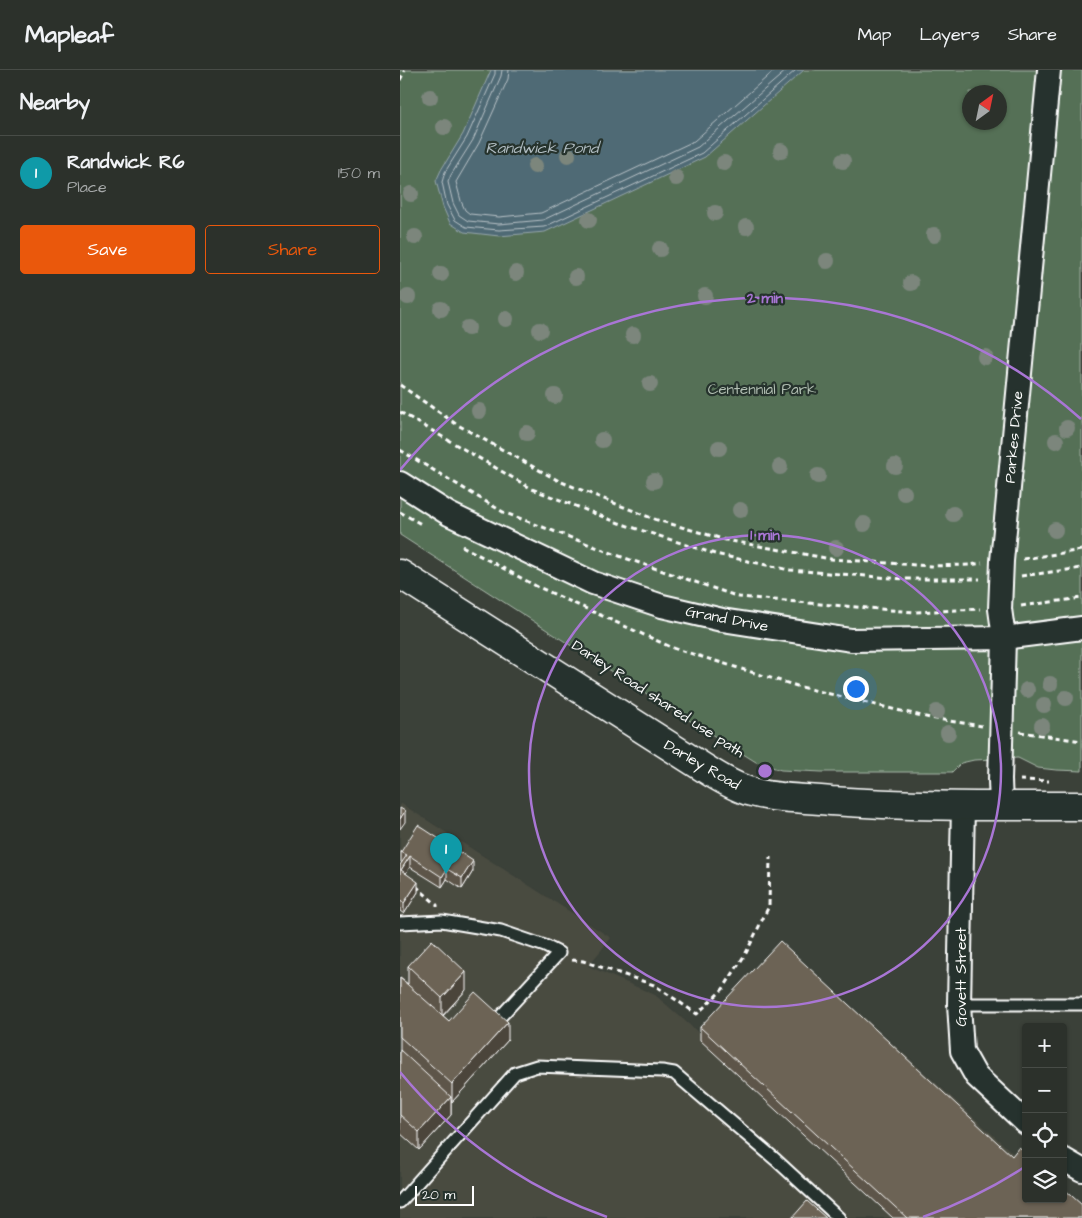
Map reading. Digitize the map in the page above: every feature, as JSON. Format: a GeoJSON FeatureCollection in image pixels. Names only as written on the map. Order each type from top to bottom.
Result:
{"type":"FeatureCollection","features":[{"type":"Feature","properties":{"kind":"main road","name":"Darley Road"},"geometry":{"type":"LineString","coordinates":[[400,574],[704,768],[727,782],[748,791],[790,799],[880,804],[963,805],[1001,793],[1082,806]]}},
{"type":"Feature","properties":{"kind":"street","name":"Parkes Drive"},"geometry":{"type":"LineString","coordinates":[[1001,793],[1004,638],[1000,609],[1001,570],[1049,70]]}},
{"type":"Feature","properties":{"kind":"street","name":"Grand Drive"},"geometry":{"type":"LineString","coordinates":[[400,483],[450,514],[593,583],[662,606],[722,620],[851,640],[1004,638],[1082,628]]}},
{"type":"Feature","properties":{"kind":"street","name":"Govett Street"},"geometry":{"type":"LineString","coordinates":[[963,805],[959,1004],[962,1051],[976,1076],[1022,1119]]}},
{"type":"Feature","properties":{"kind":"street"},"geometry":{"type":"LineString","coordinates":[[1067,1161],[1082,1170]]}},
{"type":"Feature","properties":{"kind":"lane"},"geometry":{"type":"LineString","coordinates":[[400,923],[438,921],[501,931],[546,946],[559,953],[500,1016]]}},
{"type":"Feature","properties":{"kind":"lane"},"geometry":{"type":"LineString","coordinates":[[959,1004],[1082,1004]]}},
{"type":"Feature","properties":{"kind":"lane"},"geometry":{"type":"LineString","coordinates":[[400,1202],[515,1073],[537,1066],[576,1067],[674,1073],[776,1160],[839,1218]]}},
{"type":"Feature","properties":{"kind":"path"},"geometry":{"type":"LineString","coordinates":[[400,80],[405,70]]}},
{"type":"Feature","properties":{"kind":"path"},"geometry":{"type":"LineString","coordinates":[[400,386],[456,424],[560,481],[654,518],[726,540],[832,559],[930,566],[969,565],[1001,570],[1082,550]]}},
{"type":"Feature","properties":{"kind":"path"},"geometry":{"type":"LineString","coordinates":[[400,412],[532,489],[619,523],[715,554],[790,570],[904,579],[1001,570],[1082,568]]}},
{"type":"Feature","properties":{"kind":"path"},"geometry":{"type":"LineString","coordinates":[[400,450],[503,512],[622,557],[739,597],[914,612],[1000,609],[1082,598]]}},
{"type":"Feature","properties":{"kind":"path"},"geometry":{"type":"LineString","coordinates":[[400,512],[428,527]]}},
{"type":"Feature","properties":{"kind":"path"},"geometry":{"type":"LineString","coordinates":[[461,545],[536,586],[672,648],[797,686],[930,718],[1082,741]]}},
{"type":"Feature","properties":{"kind":"path"},"geometry":{"type":"LineString","coordinates":[[1001,793],[1053,781]]}},
{"type":"Feature","properties":{"kind":"path"},"geometry":{"type":"LineString","coordinates":[[554,959],[583,961],[654,984],[697,1014],[723,989],[746,953],[769,906],[770,857]]}},
{"type":"Feature","properties":{"kind":"path"},"geometry":{"type":"LineString","coordinates":[[415,885],[437,905],[438,921]]}},
{"type":"Feature","properties":{"kind":"shaded area"},"geometry":{"type":"Polygon","coordinates":[[[400,803],[611,938],[588,966],[655,995],[700,1034],[784,945],[1022,1161],[1022,1203],[1038,1203],[1082,1218],[400,1218],[400,803]]]}},
{"type":"Feature","properties":{"kind":"green space","name":"Centennial Park"},"geometry":{"type":"Polygon","coordinates":[[[400,70],[1082,70],[1082,771],[1038,768],[1018,758],[974,760],[961,763],[952,772],[822,772],[781,770],[756,762],[615,674],[400,535],[400,70]]]}},
{"type":"Feature","properties":{"kind":"water","name":"Randwick Pond"},"geometry":{"type":"Polygon","coordinates":[[[491,70],[804,70],[705,157],[545,232],[499,236],[464,232],[450,223],[443,207],[436,181],[463,134],[491,70]]]}},
{"type":"Feature","properties":{"kind":"building"},"geometry":{"type":"Polygon","coordinates":[[[400,808],[405,811],[400,819],[400,808]]]}},
{"type":"Feature","properties":{"kind":"building"},"geometry":{"type":"Polygon","coordinates":[[[418,825],[473,861],[462,878],[447,869],[442,877],[410,856],[401,870],[418,882],[404,903],[400,901],[400,865],[407,855],[401,852],[418,825]]]}},
{"type":"Feature","properties":{"kind":"building"},"geometry":{"type":"Polygon","coordinates":[[[432,940],[466,972],[442,998],[408,966],[432,940]]]}},
{"type":"Feature","properties":{"kind":"building"},"geometry":{"type":"Polygon","coordinates":[[[780,941],[1012,1156],[1019,1147],[1022,1150],[1022,1203],[1067,1203],[1067,1192],[1082,1205],[1082,1218],[907,1218],[700,1027],[780,941]]]}},
{"type":"Feature","properties":{"kind":"building"},"geometry":{"type":"Polygon","coordinates":[[[400,978],[449,1021],[475,992],[508,1022],[452,1084],[400,1037],[400,978]]]}},
{"type":"Feature","properties":{"kind":"building"},"geometry":{"type":"Polygon","coordinates":[[[400,1050],[451,1097],[419,1132],[400,1115],[400,1050]]]}},
{"type":"Feature","properties":{"kind":"building"},"geometry":{"type":"Polygon","coordinates":[[[807,1201],[826,1218],[792,1218],[807,1201]]]}},
{"type":"Feature","properties":{"kind":"place","name":"Randwick R6"},"geometry":{"type":"Point","coordinates":[446,874]}}]}
